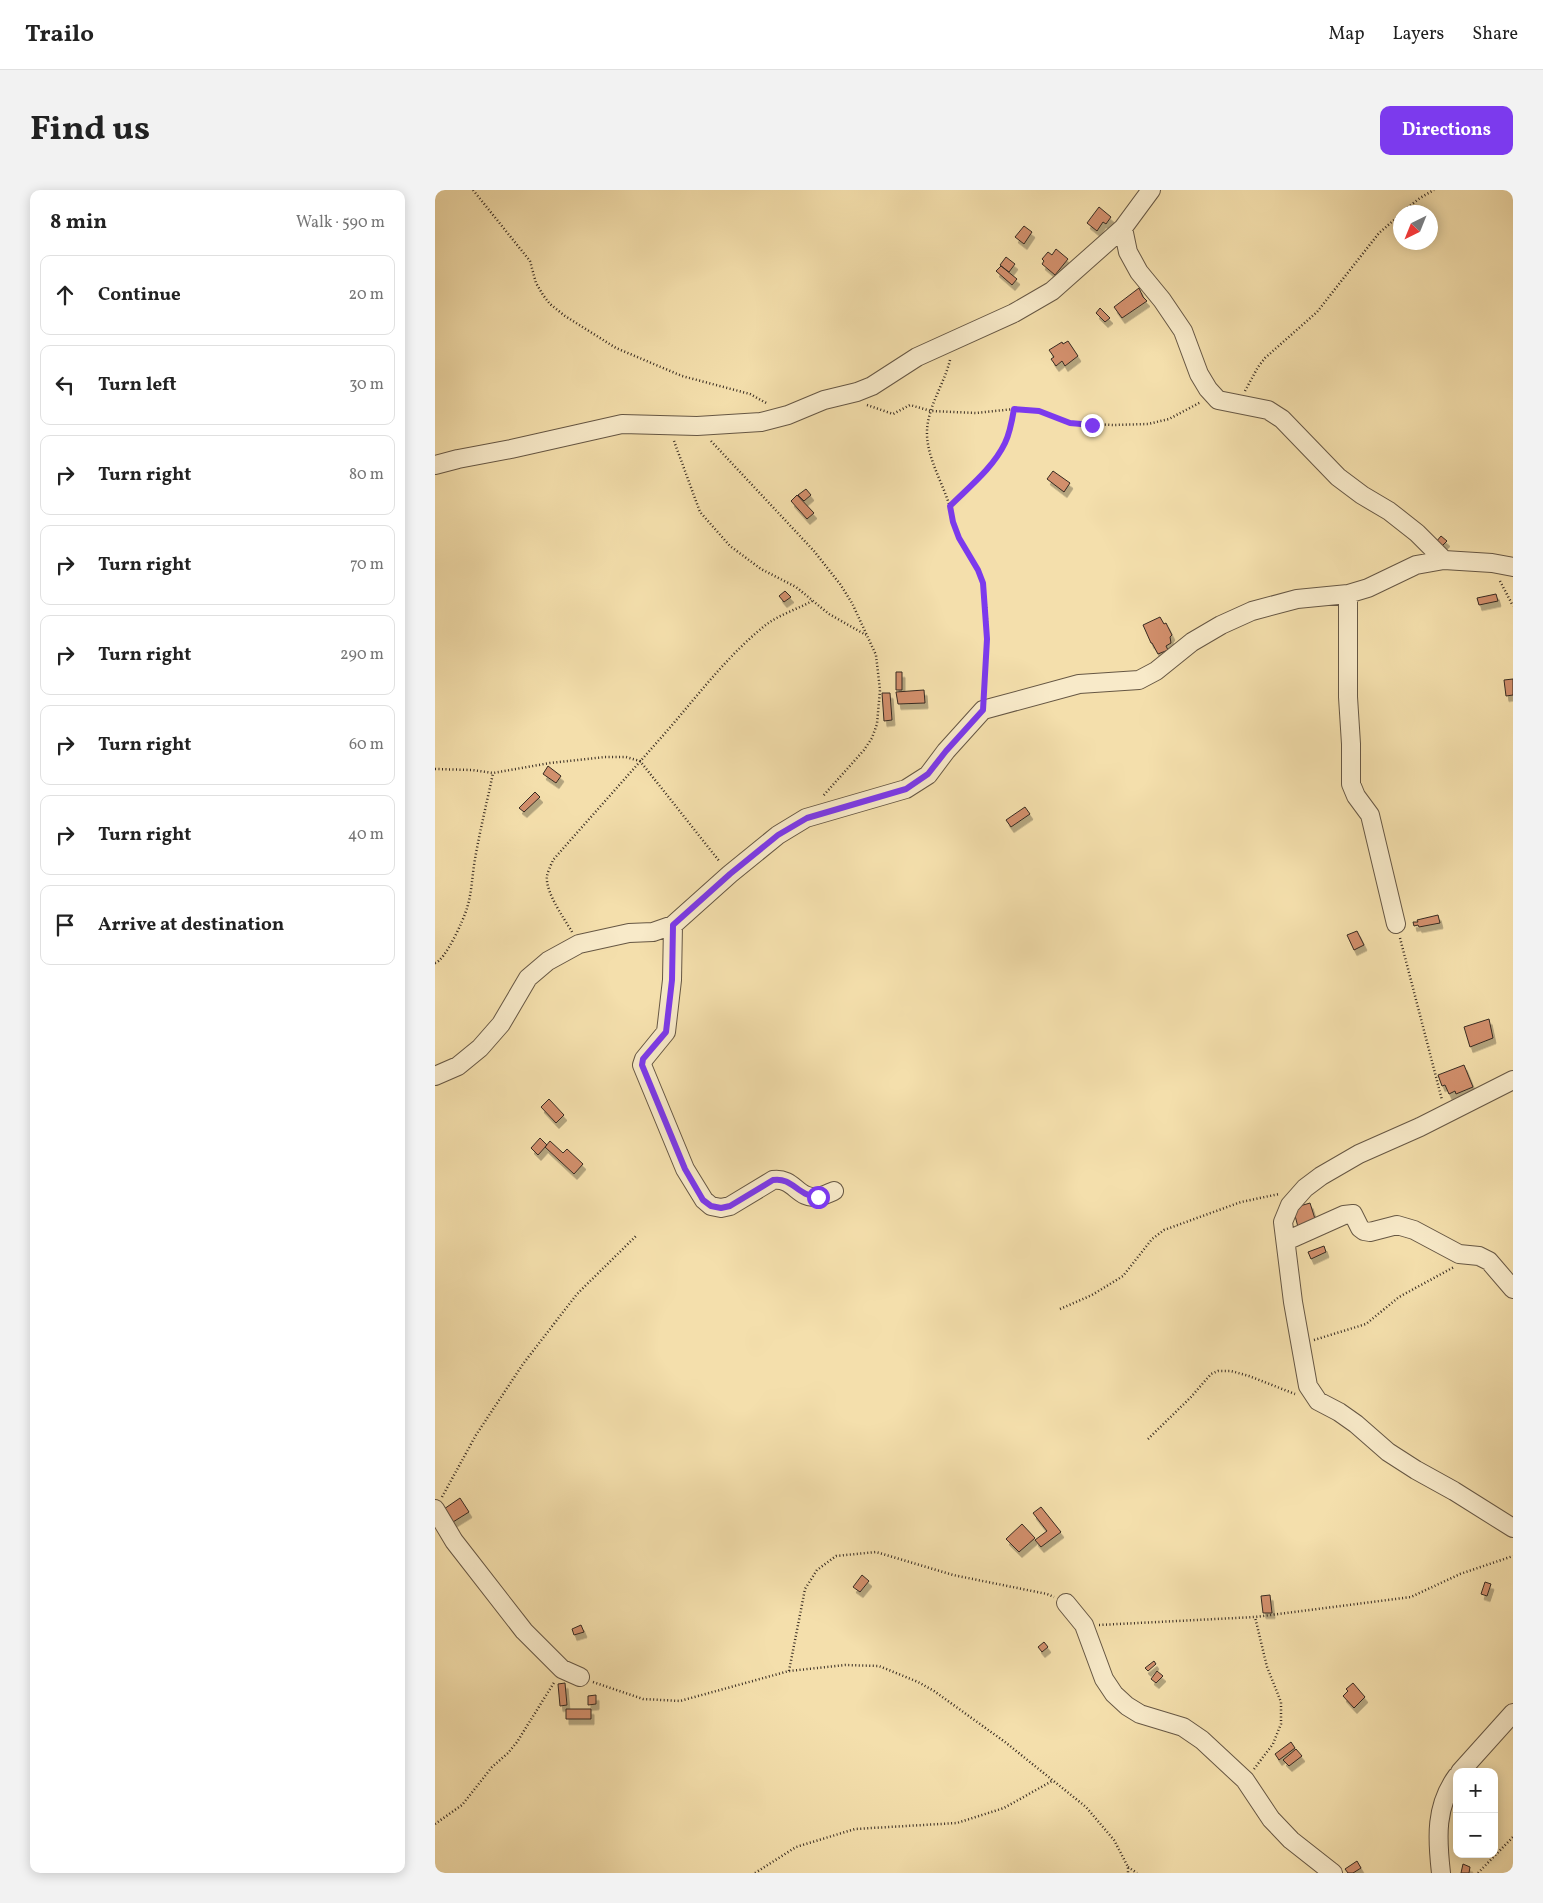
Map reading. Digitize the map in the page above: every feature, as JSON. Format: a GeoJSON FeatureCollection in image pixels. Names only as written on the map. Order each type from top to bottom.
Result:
{"type":"FeatureCollection","features":[{"type":"Feature","properties":{"kind":"street"},"geometry":{"type":"LineString","coordinates":[[435,465],[622,424],[697,426],[761,422],[788,415],[823,400],[872,386],[917,357],[1014,312],[1053,291],[1123,228],[1151,190]]}},
{"type":"Feature","properties":{"kind":"street"},"geometry":{"type":"LineString","coordinates":[[1123,228],[1128,252],[1139,272],[1162,300],[1183,331],[1199,374],[1208,389],[1218,400],[1268,410],[1282,419],[1338,477],[1417,533],[1444,560]]}},
{"type":"Feature","properties":{"kind":"street"},"geometry":{"type":"LineString","coordinates":[[435,1076],[457,1066],[480,1048],[501,1024],[528,978],[548,961],[579,944],[629,933],[653,932],[673,925],[730,874],[778,835],[807,818],[906,789],[928,774],[983,710],[1079,684],[1139,680],[1156,671],[1192,642],[1221,625],[1252,611],[1297,599],[1349,594],[1368,588],[1416,565],[1444,560],[1492,563],[1513,567]]}},
{"type":"Feature","properties":{"kind":"street"},"geometry":{"type":"LineString","coordinates":[[1349,594],[1348,697],[1351,784],[1356,796],[1371,816],[1396,924]]}},
{"type":"Feature","properties":{"kind":"street"},"geometry":{"type":"LineString","coordinates":[[673,925],[672,980],[666,1032],[643,1059],[642,1065],[685,1169],[703,1200],[711,1206],[721,1208],[730,1206],[773,1180],[781,1179],[810,1197],[818,1197],[834,1191]]}},
{"type":"Feature","properties":{"kind":"street"},"geometry":{"type":"LineString","coordinates":[[1513,1080],[1359,1154],[1321,1176],[1305,1188],[1290,1205],[1283,1222],[1308,1386],[1318,1401],[1356,1424],[1388,1452],[1415,1470],[1454,1491],[1513,1528]]}},
{"type":"Feature","properties":{"kind":"street"},"geometry":{"type":"LineString","coordinates":[[1285,1241],[1350,1213],[1364,1231],[1376,1231],[1397,1225],[1414,1230],[1459,1254],[1479,1256],[1489,1260],[1513,1289]]}},
{"type":"Feature","properties":{"kind":"street"},"geometry":{"type":"LineString","coordinates":[[435,1509],[454,1541],[524,1631],[562,1669],[580,1677]]}},
{"type":"Feature","properties":{"kind":"street"},"geometry":{"type":"LineString","coordinates":[[1066,1603],[1084,1626],[1105,1679],[1114,1694],[1127,1706],[1140,1714],[1183,1727],[1202,1740],[1245,1780],[1271,1819],[1291,1840],[1333,1873]]}},
{"type":"Feature","properties":{"kind":"street"},"geometry":{"type":"LineString","coordinates":[[1464,1768],[1513,1712]]}},
{"type":"Feature","properties":{"kind":"street"},"geometry":{"type":"LineString","coordinates":[[1441,1873],[1438,1842],[1439,1814],[1453,1783]]}},
{"type":"Feature","properties":{"kind":"path"},"geometry":{"type":"LineString","coordinates":[[473,190],[530,261],[536,283],[543,295],[550,304],[565,316],[616,348],[682,376],[750,394],[788,415]]}},
{"type":"Feature","properties":{"kind":"path"},"geometry":{"type":"LineString","coordinates":[[1412,205],[1434,190]]}},
{"type":"Feature","properties":{"kind":"path"},"geometry":{"type":"LineString","coordinates":[[1241,405],[1247,386],[1265,358],[1317,312],[1379,233],[1393,220]]}},
{"type":"Feature","properties":{"kind":"path"},"geometry":{"type":"LineString","coordinates":[[955,340],[947,373],[931,411],[928,425],[929,448],[950,506],[956,530],[983,583],[987,639],[983,710]]}},
{"type":"Feature","properties":{"kind":"path"},"geometry":{"type":"LineString","coordinates":[[844,395],[881,411],[893,414],[910,405],[931,411],[976,413],[1014,409],[1039,411],[1070,423],[1092,425],[1148,424],[1169,419],[1202,402],[1218,400]]}},
{"type":"Feature","properties":{"kind":"path"},"geometry":{"type":"LineString","coordinates":[[950,506],[994,460],[1004,444],[1014,409]]}},
{"type":"Feature","properties":{"kind":"path"},"geometry":{"type":"LineString","coordinates":[[669,425],[689,486],[700,512],[730,546],[746,560],[796,587],[829,614],[866,635]]}},
{"type":"Feature","properties":{"kind":"path"},"geometry":{"type":"LineString","coordinates":[[697,426],[814,551],[840,584],[852,603],[875,655],[880,690],[877,724],[872,738],[864,750],[821,798]]}},
{"type":"Feature","properties":{"kind":"path"},"geometry":{"type":"LineString","coordinates":[[1492,563],[1513,606]]}},
{"type":"Feature","properties":{"kind":"path"},"geometry":{"type":"LineString","coordinates":[[579,944],[559,911],[549,887],[547,876],[553,860],[717,671],[741,647],[763,627],[783,614],[797,610],[812,601]]}},
{"type":"Feature","properties":{"kind":"path"},"geometry":{"type":"LineString","coordinates":[[435,769],[472,770],[493,773],[550,763],[605,757],[626,757],[640,761],[730,874]]}},
{"type":"Feature","properties":{"kind":"path"},"geometry":{"type":"LineString","coordinates":[[435,963],[439,963],[445,956],[467,910],[493,773]]}},
{"type":"Feature","properties":{"kind":"path"},"geometry":{"type":"LineString","coordinates":[[1396,924],[1445,1114]]}},
{"type":"Feature","properties":{"kind":"path"},"geometry":{"type":"LineString","coordinates":[[1060,1309],[1092,1295],[1123,1276],[1152,1238],[1165,1230],[1241,1202],[1305,1188]]}},
{"type":"Feature","properties":{"kind":"path"},"geometry":{"type":"LineString","coordinates":[[435,1509],[476,1435],[523,1364],[577,1294],[637,1235]]}},
{"type":"Feature","properties":{"kind":"path"},"geometry":{"type":"LineString","coordinates":[[1301,1344],[1366,1324],[1399,1297],[1446,1272],[1469,1256]]}},
{"type":"Feature","properties":{"kind":"path"},"geometry":{"type":"LineString","coordinates":[[1148,1439],[1191,1397],[1211,1374],[1218,1371],[1231,1371],[1249,1376],[1318,1401]]}},
{"type":"Feature","properties":{"kind":"path"},"geometry":{"type":"LineString","coordinates":[[789,1671],[805,1588],[817,1570],[836,1556],[876,1552],[953,1575],[1047,1594],[1066,1603]]}},
{"type":"Feature","properties":{"kind":"path"},"geometry":{"type":"LineString","coordinates":[[1084,1626],[1255,1618],[1411,1597],[1460,1574],[1513,1556]]}},
{"type":"Feature","properties":{"kind":"path"},"geometry":{"type":"LineString","coordinates":[[1245,1780],[1273,1744],[1281,1724],[1281,1702],[1267,1667],[1255,1618]]}},
{"type":"Feature","properties":{"kind":"path"},"geometry":{"type":"LineString","coordinates":[[580,1677],[643,1700],[680,1701],[789,1671],[845,1665],[879,1666],[918,1682],[976,1720],[1086,1807],[1114,1840],[1128,1867],[1128,1873]]}},
{"type":"Feature","properties":{"kind":"path"},"geometry":{"type":"LineString","coordinates":[[435,1824],[462,1805],[492,1767],[508,1754],[562,1669]]}},
{"type":"Feature","properties":{"kind":"path"},"geometry":{"type":"LineString","coordinates":[[755,1873],[796,1847],[855,1829],[957,1823],[1004,1808],[1052,1781]]}},
{"type":"Feature","properties":{"kind":"path"},"geometry":{"type":"LineString","coordinates":[[1478,1873],[1513,1837]]}},
{"type":"Feature","properties":{"kind":"path"},"geometry":{"type":"LineString","coordinates":[[1128,1867],[1137,1873]]}},
{"type":"Feature","properties":{"kind":"building"},"geometry":{"type":"Polygon","coordinates":[[[1099,207],[1111,217],[1106,224],[1103,222],[1097,231],[1087,223],[1099,207]]]}},
{"type":"Feature","properties":{"kind":"building"},"geometry":{"type":"Polygon","coordinates":[[[1024,226],[1032,232],[1024,244],[1015,237],[1024,226]]]}},
{"type":"Feature","properties":{"kind":"building"},"geometry":{"type":"Polygon","coordinates":[[[1056,249],[1068,259],[1055,275],[1042,264],[1044,261],[1042,259],[1048,252],[1052,255],[1056,249]]]}},
{"type":"Feature","properties":{"kind":"building"},"geometry":{"type":"Polygon","coordinates":[[[1006,257],[1015,264],[1009,272],[1000,265],[1006,257]]]}},
{"type":"Feature","properties":{"kind":"building"},"geometry":{"type":"Polygon","coordinates":[[[1001,266],[1017,279],[1012,285],[996,271],[1001,266]]]}},
{"type":"Feature","properties":{"kind":"building"},"geometry":{"type":"Polygon","coordinates":[[[1139,288],[1147,301],[1122,318],[1114,307],[1139,288]]]}},
{"type":"Feature","properties":{"kind":"building"},"geometry":{"type":"Polygon","coordinates":[[[1100,308],[1110,318],[1105,322],[1096,313],[1100,308]]]}},
{"type":"Feature","properties":{"kind":"building"},"geometry":{"type":"Polygon","coordinates":[[[1068,341],[1078,356],[1065,366],[1062,361],[1056,366],[1051,359],[1054,357],[1049,350],[1062,342],[1063,344],[1068,341]]]}},
{"type":"Feature","properties":{"kind":"building"},"geometry":{"type":"Polygon","coordinates":[[[1053,471],[1070,483],[1064,492],[1047,479],[1053,471]]]}},
{"type":"Feature","properties":{"kind":"building"},"geometry":{"type":"Polygon","coordinates":[[[806,489],[811,495],[804,501],[798,495],[806,489]]]}},
{"type":"Feature","properties":{"kind":"building"},"geometry":{"type":"Polygon","coordinates":[[[797,495],[814,513],[807,519],[791,501],[797,495]]]}},
{"type":"Feature","properties":{"kind":"building"},"geometry":{"type":"Polygon","coordinates":[[[1441,536],[1447,541],[1441,547],[1436,542],[1441,536]]]}},
{"type":"Feature","properties":{"kind":"building"},"geometry":{"type":"Polygon","coordinates":[[[785,591],[791,597],[784,602],[779,596],[785,591]]]}},
{"type":"Feature","properties":{"kind":"building"},"geometry":{"type":"Polygon","coordinates":[[[1496,594],[1498,601],[1479,605],[1477,598],[1496,594]]]}},
{"type":"Feature","properties":{"kind":"building"},"geometry":{"type":"Polygon","coordinates":[[[1160,617],[1164,624],[1166,623],[1172,635],[1170,637],[1171,643],[1166,646],[1168,650],[1158,654],[1143,625],[1160,617]]]}},
{"type":"Feature","properties":{"kind":"building"},"geometry":{"type":"Polygon","coordinates":[[[896,672],[902,672],[902,690],[896,690],[896,672]]]}},
{"type":"Feature","properties":{"kind":"building"},"geometry":{"type":"Polygon","coordinates":[[[1513,679],[1513,695],[1506,696],[1504,680],[1513,679]]]}},
{"type":"Feature","properties":{"kind":"building"},"geometry":{"type":"Polygon","coordinates":[[[924,690],[925,703],[898,704],[896,692],[924,690]]]}},
{"type":"Feature","properties":{"kind":"building"},"geometry":{"type":"Polygon","coordinates":[[[882,693],[890,693],[892,720],[884,721],[882,693]]]}},
{"type":"Feature","properties":{"kind":"building"},"geometry":{"type":"Polygon","coordinates":[[[548,766],[561,776],[556,783],[543,774],[548,766]]]}},
{"type":"Feature","properties":{"kind":"building"},"geometry":{"type":"Polygon","coordinates":[[[535,792],[540,797],[524,812],[519,808],[535,792]]]}},
{"type":"Feature","properties":{"kind":"building"},"geometry":{"type":"Polygon","coordinates":[[[1025,807],[1030,814],[1011,827],[1006,820],[1025,807]]]}},
{"type":"Feature","properties":{"kind":"building"},"geometry":{"type":"Polygon","coordinates":[[[1438,915],[1440,923],[1419,927],[1418,925],[1414,926],[1413,922],[1418,922],[1417,920],[1438,915]]]}},
{"type":"Feature","properties":{"kind":"building"},"geometry":{"type":"Polygon","coordinates":[[[1357,931],[1364,945],[1354,950],[1347,935],[1357,931]]]}},
{"type":"Feature","properties":{"kind":"building"},"geometry":{"type":"Polygon","coordinates":[[[1489,1019],[1493,1038],[1470,1047],[1464,1027],[1489,1019]]]}},
{"type":"Feature","properties":{"kind":"building"},"geometry":{"type":"Polygon","coordinates":[[[1464,1065],[1473,1087],[1456,1094],[1455,1091],[1449,1094],[1445,1085],[1442,1086],[1438,1075],[1464,1065]]]}},
{"type":"Feature","properties":{"kind":"building"},"geometry":{"type":"Polygon","coordinates":[[[549,1099],[564,1115],[556,1123],[541,1107],[549,1099]]]}},
{"type":"Feature","properties":{"kind":"building"},"geometry":{"type":"Polygon","coordinates":[[[540,1138],[547,1145],[538,1155],[531,1148],[540,1138]]]}},
{"type":"Feature","properties":{"kind":"building"},"geometry":{"type":"Polygon","coordinates":[[[550,1141],[563,1153],[567,1149],[583,1164],[574,1174],[545,1147],[550,1141]]]}},
{"type":"Feature","properties":{"kind":"building"},"geometry":{"type":"Polygon","coordinates":[[[1310,1203],[1316,1222],[1298,1227],[1293,1208],[1310,1203]]]}},
{"type":"Feature","properties":{"kind":"building"},"geometry":{"type":"Polygon","coordinates":[[[1324,1246],[1326,1252],[1311,1259],[1308,1252],[1324,1246]]]}},
{"type":"Feature","properties":{"kind":"building"},"geometry":{"type":"Polygon","coordinates":[[[460,1498],[469,1512],[453,1522],[444,1509],[460,1498]]]}},
{"type":"Feature","properties":{"kind":"building"},"geometry":{"type":"Polygon","coordinates":[[[1041,1507],[1061,1532],[1041,1547],[1035,1540],[1047,1531],[1033,1513],[1041,1507]]]}},
{"type":"Feature","properties":{"kind":"building"},"geometry":{"type":"Polygon","coordinates":[[[1022,1524],[1035,1538],[1019,1552],[1006,1539],[1022,1524]]]}},
{"type":"Feature","properties":{"kind":"building"},"geometry":{"type":"Polygon","coordinates":[[[862,1575],[869,1581],[860,1592],[853,1587],[862,1575]]]}},
{"type":"Feature","properties":{"kind":"building"},"geometry":{"type":"Polygon","coordinates":[[[1485,1582],[1491,1584],[1487,1596],[1481,1594],[1485,1582]]]}},
{"type":"Feature","properties":{"kind":"building"},"geometry":{"type":"Polygon","coordinates":[[[1270,1595],[1272,1613],[1263,1613],[1261,1596],[1270,1595]]]}},
{"type":"Feature","properties":{"kind":"building"},"geometry":{"type":"Polygon","coordinates":[[[581,1625],[584,1632],[574,1635],[572,1629],[581,1625]]]}},
{"type":"Feature","properties":{"kind":"building"},"geometry":{"type":"Polygon","coordinates":[[[1044,1642],[1048,1647],[1042,1652],[1038,1647],[1044,1642]]]}},
{"type":"Feature","properties":{"kind":"building"},"geometry":{"type":"Polygon","coordinates":[[[1154,1661],[1156,1664],[1148,1671],[1145,1668],[1154,1661]]]}},
{"type":"Feature","properties":{"kind":"building"},"geometry":{"type":"Polygon","coordinates":[[[1157,1671],[1163,1676],[1156,1683],[1151,1679],[1157,1671]]]}},
{"type":"Feature","properties":{"kind":"building"},"geometry":{"type":"Polygon","coordinates":[[[565,1683],[567,1705],[560,1706],[558,1684],[565,1683]]]}},
{"type":"Feature","properties":{"kind":"building"},"geometry":{"type":"Polygon","coordinates":[[[1353,1683],[1365,1697],[1354,1708],[1343,1696],[1348,1691],[1346,1689],[1353,1683]]]}},
{"type":"Feature","properties":{"kind":"building"},"geometry":{"type":"Polygon","coordinates":[[[596,1695],[596,1704],[588,1705],[588,1696],[596,1695]]]}},
{"type":"Feature","properties":{"kind":"building"},"geometry":{"type":"Polygon","coordinates":[[[566,1709],[591,1709],[591,1719],[566,1719],[566,1709]]]}},
{"type":"Feature","properties":{"kind":"building"},"geometry":{"type":"Polygon","coordinates":[[[1291,1742],[1295,1748],[1279,1760],[1275,1754],[1291,1742]]]}},
{"type":"Feature","properties":{"kind":"building"},"geometry":{"type":"Polygon","coordinates":[[[1296,1749],[1302,1756],[1289,1766],[1283,1760],[1296,1749]]]}},
{"type":"Feature","properties":{"kind":"building"},"geometry":{"type":"Polygon","coordinates":[[[1357,1861],[1361,1868],[1353,1873],[1348,1873],[1345,1869],[1357,1861]]]}},
{"type":"Feature","properties":{"kind":"building"},"geometry":{"type":"Polygon","coordinates":[[[1463,1864],[1470,1867],[1469,1873],[1461,1873],[1463,1864]]]}},
{"type":"Feature","properties":{"kind":"route"},"geometry":{"type":"LineString","coordinates":[[818,1197],[810,1197],[801,1193],[787,1181],[781,1179],[773,1180],[730,1206],[721,1208],[711,1206],[703,1200],[685,1169],[643,1072],[642,1065],[643,1059],[666,1032],[672,980],[673,925],[730,874],[778,835],[807,818],[906,789],[928,774],[983,710],[987,639],[983,583],[970,554],[959,538],[950,506],[994,460],[1004,444],[1014,409],[1039,411],[1070,423],[1092,425]]}}]}
